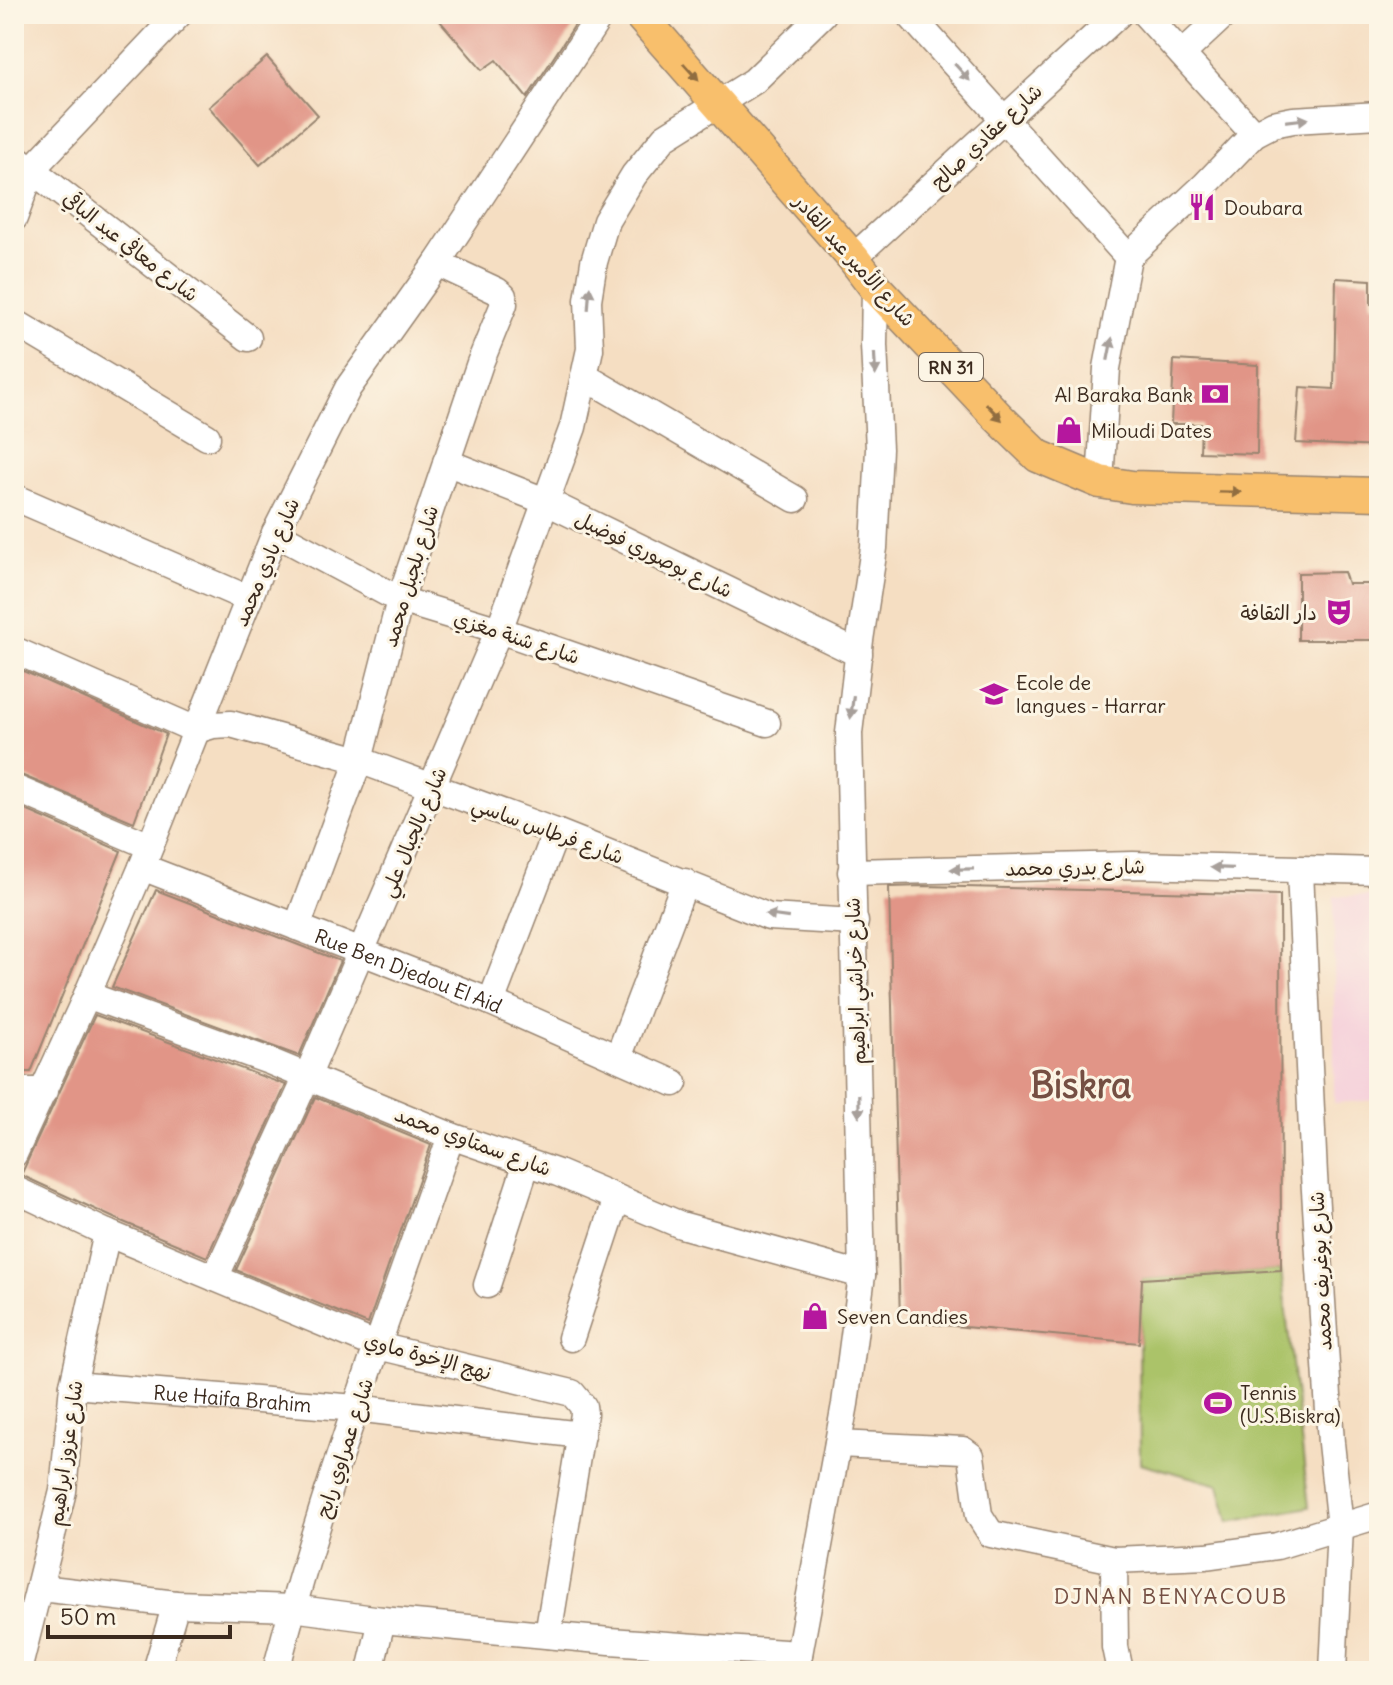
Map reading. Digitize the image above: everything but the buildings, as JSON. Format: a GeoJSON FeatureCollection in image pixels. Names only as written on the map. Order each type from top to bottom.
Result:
{"type":"FeatureCollection","features":[{"type":"Feature","properties":{"kind":"main road","name":"شارع الأمير عبد القادر"},"geometry":{"type":"LineString","coordinates":[[639,14],[875,287],[1038,456],[1100,482],[1132,487],[1379,494]]}},
{"type":"Feature","properties":{"kind":"street"},"geometry":{"type":"LineString","coordinates":[[14,218],[23,162],[151,23],[179,14]]}},
{"type":"Feature","properties":{"kind":"street","name":"شارع بادي محمد"},"geometry":{"type":"LineString","coordinates":[[14,1154],[146,856],[275,533],[348,388],[437,263],[601,14]]}},
{"type":"Feature","properties":{"kind":"street","name":"شارع بالجبال علي"},"geometry":{"type":"LineString","coordinates":[[215,1278],[307,1077],[499,630],[573,427],[590,349],[588,300],[594,262],[606,221],[634,175],[665,137],[754,81],[823,14]]}},
{"type":"Feature","properties":{"kind":"street"},"geometry":{"type":"LineString","coordinates":[[909,14],[1128,257]]}},
{"type":"Feature","properties":{"kind":"street","name":"شارع عقادي صالح"},"geometry":{"type":"LineString","coordinates":[[853,258],[1119,14]]}},
{"type":"Feature","properties":{"kind":"street"},"geometry":{"type":"LineString","coordinates":[[1145,14],[1254,134]]}},
{"type":"Feature","properties":{"kind":"street"},"geometry":{"type":"LineString","coordinates":[[1182,54],[1225,14]]}},
{"type":"Feature","properties":{"kind":"street"},"geometry":{"type":"LineString","coordinates":[[1100,482],[1107,368],[1128,257],[1254,134],[1273,124],[1293,120],[1379,115]]}},
{"type":"Feature","properties":{"kind":"street","name":"شارع معافي عبد الباقي"},"geometry":{"type":"LineString","coordinates":[[23,162],[248,338]]}},
{"type":"Feature","properties":{"kind":"street","name":"شارع بلجبل محمد"},"geometry":{"type":"LineString","coordinates":[[297,927],[359,760],[400,600],[480,363],[504,304],[503,296],[497,291],[437,263]]}},
{"type":"Feature","properties":{"kind":"street","name":"شارع خراشي ابراهيم"},"geometry":{"type":"LineString","coordinates":[[798,1662],[838,1444],[862,1275],[849,733],[874,548],[879,449],[874,345],[875,287]]}},
{"type":"Feature","properties":{"kind":"street"},"geometry":{"type":"LineString","coordinates":[[14,322],[207,437]]}},
{"type":"Feature","properties":{"kind":"street"},"geometry":{"type":"LineString","coordinates":[[584,376],[795,499]]}},
{"type":"Feature","properties":{"kind":"street","name":"شارع بوصوري فوضيل"},"geometry":{"type":"LineString","coordinates":[[446,462],[545,501],[859,654]]}},
{"type":"Feature","properties":{"kind":"street"},"geometry":{"type":"LineString","coordinates":[[14,497],[249,599]]}},
{"type":"Feature","properties":{"kind":"street","name":"شارع شنة مغزي"},"geometry":{"type":"LineString","coordinates":[[275,533],[400,600],[499,630],[767,723]]}},
{"type":"Feature","properties":{"kind":"street"},"geometry":{"type":"LineString","coordinates":[[14,650],[196,730]]}},
{"type":"Feature","properties":{"kind":"street","name":"شارع فرطاس ساسي"},"geometry":{"type":"LineString","coordinates":[[196,730],[231,724],[359,760],[556,832],[769,917],[855,922]]}},
{"type":"Feature","properties":{"kind":"street","name":"Rue Ben Djedou El Aid"},"geometry":{"type":"LineString","coordinates":[[14,788],[146,856],[297,927],[491,1002],[674,1083]]}},
{"type":"Feature","properties":{"kind":"street"},"geometry":{"type":"LineString","coordinates":[[491,1002],[556,832]]}},
{"type":"Feature","properties":{"kind":"street","name":"شارع بدري محمد"},"geometry":{"type":"LineString","coordinates":[[851,872],[1133,865],[1379,871]]}},
{"type":"Feature","properties":{"kind":"street","name":"شارع بوغريف محمد"},"geometry":{"type":"LineString","coordinates":[[1300,871],[1314,1175],[1331,1443],[1340,1527],[1333,1671]]}},
{"type":"Feature","properties":{"kind":"street"},"geometry":{"type":"LineString","coordinates":[[618,1058],[685,882]]}},
{"type":"Feature","properties":{"kind":"street","name":"شارع سمتاوي محمد"},"geometry":{"type":"LineString","coordinates":[[87,995],[307,1077],[451,1136],[527,1162],[681,1225],[862,1275]]}},
{"type":"Feature","properties":{"kind":"street"},"geometry":{"type":"LineString","coordinates":[[14,1091],[44,1091]]}},
{"type":"Feature","properties":{"kind":"street","name":"شارع عمراوي رابح"},"geometry":{"type":"LineString","coordinates":[[276,1671],[292,1608],[356,1408],[451,1136]]}},
{"type":"Feature","properties":{"kind":"street"},"geometry":{"type":"LineString","coordinates":[[487,1285],[527,1162]]}},
{"type":"Feature","properties":{"kind":"street","name":"نهج الإخوة ماوي"},"geometry":{"type":"LineString","coordinates":[[14,1189],[107,1233],[378,1346],[572,1393],[583,1406],[584,1414],[548,1635]]}},
{"type":"Feature","properties":{"kind":"street"},"geometry":{"type":"LineString","coordinates":[[571,1338],[617,1198]]}},
{"type":"Feature","properties":{"kind":"street","name":"شارع عزوز ابراهيم"},"geometry":{"type":"LineString","coordinates":[[18,1671],[63,1491],[73,1385],[107,1233]]}},
{"type":"Feature","properties":{"kind":"street","name":"Rue Haifa Brahim"},"geometry":{"type":"LineString","coordinates":[[73,1385],[356,1408],[581,1435]]}},
{"type":"Feature","properties":{"kind":"street"},"geometry":{"type":"LineString","coordinates":[[838,1444],[963,1450],[971,1456],[979,1515],[991,1534],[1114,1560],[1206,1556],[1277,1546],[1379,1515]]}},
{"type":"Feature","properties":{"kind":"street"},"geometry":{"type":"LineString","coordinates":[[1114,1560],[1115,1647],[1120,1671]]}},
{"type":"Feature","properties":{"kind":"street"},"geometry":{"type":"LineString","coordinates":[[41,1588],[176,1604],[292,1608],[382,1620],[548,1635],[718,1660],[798,1662]]}},
{"type":"Feature","properties":{"kind":"street"},"geometry":{"type":"LineString","coordinates":[[156,1671],[176,1604]]}},
{"type":"Feature","properties":{"kind":"street"},"geometry":{"type":"LineString","coordinates":[[370,1671],[382,1620]]}},
{"type":"Feature","properties":{"kind":"shaded area"},"geometry":{"type":"Polygon","coordinates":[[[1334,896],[1379,896],[1379,1100],[1334,1103],[1334,896]]]}},
{"type":"Feature","properties":{"kind":"green space","name":"Tennis (U.S.Biskra)"},"geometry":{"type":"Polygon","coordinates":[[[1281,1270],[1309,1507],[1229,1522],[1219,1485],[1140,1463],[1142,1279],[1281,1270]]]}},
{"type":"Feature","properties":{"kind":"place","name":"Doubara"},"geometry":{"type":"Point","coordinates":[1202,207]}},
{"type":"Feature","properties":{"kind":"place","name":"Al Baraka Bank"},"geometry":{"type":"Point","coordinates":[1215,394]}},
{"type":"Feature","properties":{"kind":"place","name":"Miloudi Dates"},"geometry":{"type":"Point","coordinates":[1069,430]}},
{"type":"Feature","properties":{"kind":"place","name":"دار الثقافة"},"geometry":{"type":"Point","coordinates":[1339,612]}},
{"type":"Feature","properties":{"kind":"place","name":"Ecole de langues - Harrar"},"geometry":{"type":"Point","coordinates":[994,694]}},
{"type":"Feature","properties":{"kind":"place","name":"Seven Candies"},"geometry":{"type":"Point","coordinates":[815,1316]}},
{"type":"Feature","properties":{"kind":"place","name":"Tennis (U.S.Biskra)"},"geometry":{"type":"Point","coordinates":[1218,1403]}},
{"type":"Feature","properties":{"kind":"district","name":"Biskra"},"geometry":{"type":"Point","coordinates":[1081,1085]}},
{"type":"Feature","properties":{"kind":"district","name":"DJNAN BENYACOUB"},"geometry":{"type":"Point","coordinates":[1171,1596]}}]}
